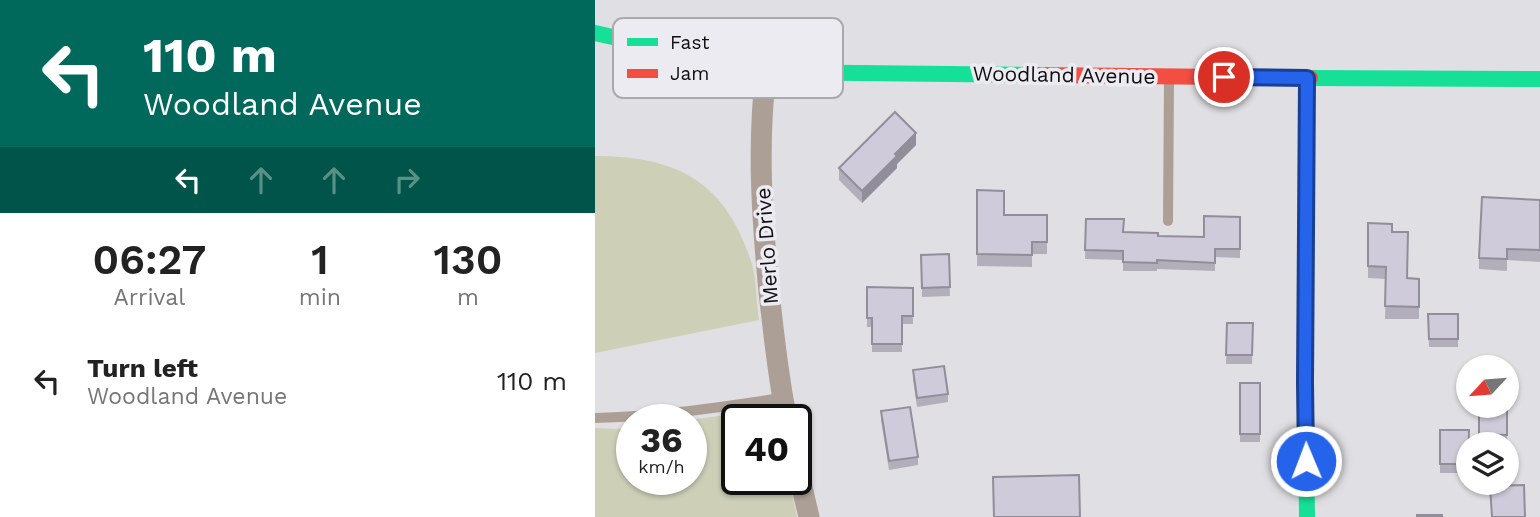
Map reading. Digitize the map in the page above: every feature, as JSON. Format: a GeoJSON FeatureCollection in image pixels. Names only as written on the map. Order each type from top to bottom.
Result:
{"type":"FeatureCollection","features":[{"type":"Feature","properties":{"kind":"street"},"geometry":{"type":"LineString","coordinates":[[595,33],[613,36]]}},
{"type":"Feature","properties":{"kind":"street","name":"Woodland Avenue"},"geometry":{"type":"LineString","coordinates":[[843,73],[1540,79]]}},
{"type":"Feature","properties":{"kind":"street"},"geometry":{"type":"LineString","coordinates":[[1307,78],[1307,517]]}},
{"type":"Feature","properties":{"kind":"street","name":"Merlo Drive"},"geometry":{"type":"LineString","coordinates":[[762,98],[764,237],[783,404]]}},
{"type":"Feature","properties":{"kind":"street"},"geometry":{"type":"LineString","coordinates":[[804,495],[809,517]]}},
{"type":"Feature","properties":{"kind":"lane"},"geometry":{"type":"LineString","coordinates":[[1168,221],[1169,76]]}},
{"type":"Feature","properties":{"kind":"lane"},"geometry":{"type":"LineString","coordinates":[[595,418],[682,412],[782,398]]}},
{"type":"Feature","properties":{"kind":"green space"},"geometry":{"type":"Polygon","coordinates":[[[595,156],[650,161],[673,168],[694,178],[712,193],[727,211],[751,261],[759,320],[595,353],[595,156]]]}},
{"type":"Feature","properties":{"kind":"green space"},"geometry":{"type":"Polygon","coordinates":[[[721,416],[721,495],[792,495],[797,517],[595,517],[595,428],[616,429],[616,495],[707,495],[707,418],[721,416]]]}},
{"type":"Feature","properties":{"kind":"building"},"geometry":{"type":"Polygon","coordinates":[[[895,112],[916,133],[862,191],[839,168],[895,112]]]}},
{"type":"Feature","properties":{"kind":"building"},"geometry":{"type":"Polygon","coordinates":[[[977,190],[1004,191],[1004,215],[1047,215],[1047,242],[1032,242],[1032,255],[977,254],[977,190]]]}},
{"type":"Feature","properties":{"kind":"building"},"geometry":{"type":"Polygon","coordinates":[[[1482,197],[1540,200],[1540,250],[1507,249],[1507,259],[1479,258],[1482,197]]]}},
{"type":"Feature","properties":{"kind":"building"},"geometry":{"type":"Polygon","coordinates":[[[1204,216],[1240,217],[1240,249],[1215,249],[1215,263],[1157,260],[1157,263],[1123,262],[1123,251],[1085,250],[1086,219],[1124,219],[1123,232],[1204,237],[1204,216]]]}},
{"type":"Feature","properties":{"kind":"building"},"geometry":{"type":"Polygon","coordinates":[[[1368,223],[1392,224],[1392,232],[1408,232],[1407,278],[1419,279],[1419,307],[1385,306],[1386,267],[1368,266],[1368,223]]]}},
{"type":"Feature","properties":{"kind":"building"},"geometry":{"type":"Polygon","coordinates":[[[949,254],[950,287],[922,288],[921,255],[949,254]]]}},
{"type":"Feature","properties":{"kind":"building"},"geometry":{"type":"Polygon","coordinates":[[[867,287],[913,288],[913,316],[902,316],[902,344],[872,344],[872,318],[867,318],[867,287]]]}},
{"type":"Feature","properties":{"kind":"building"},"geometry":{"type":"Polygon","coordinates":[[[1428,314],[1458,314],[1458,339],[1429,339],[1428,314]]]}},
{"type":"Feature","properties":{"kind":"building"},"geometry":{"type":"Polygon","coordinates":[[[1227,323],[1253,323],[1252,355],[1226,355],[1227,323]]]}},
{"type":"Feature","properties":{"kind":"building"},"geometry":{"type":"Polygon","coordinates":[[[944,366],[948,394],[917,398],[913,370],[944,366]]]}},
{"type":"Feature","properties":{"kind":"building"},"geometry":{"type":"Polygon","coordinates":[[[1240,383],[1260,383],[1260,434],[1240,434],[1240,383]]]}},
{"type":"Feature","properties":{"kind":"building"},"geometry":{"type":"Polygon","coordinates":[[[910,407],[918,457],[889,461],[881,411],[910,407]]]}},
{"type":"Feature","properties":{"kind":"building"},"geometry":{"type":"Polygon","coordinates":[[[1479,418],[1507,418],[1507,432],[1479,432],[1479,418]]]}},
{"type":"Feature","properties":{"kind":"building"},"geometry":{"type":"Polygon","coordinates":[[[1440,430],[1469,430],[1456,432],[1456,464],[1440,464],[1440,430]]]}},
{"type":"Feature","properties":{"kind":"building"},"geometry":{"type":"Polygon","coordinates":[[[1079,475],[1080,517],[994,517],[993,477],[1079,475]]]}},
{"type":"Feature","properties":{"kind":"building"},"geometry":{"type":"Polygon","coordinates":[[[1519,485],[1524,485],[1525,517],[1492,517],[1491,495],[1519,495],[1519,485]]]}},
{"type":"Feature","properties":{"kind":"building"},"geometry":{"type":"Polygon","coordinates":[[[1442,515],[1442,517],[1417,517],[1442,515]]]}},
{"type":"Feature","properties":{"kind":"traffic: fast"},"geometry":{"type":"LineString","coordinates":[[595,33],[613,37]]}},
{"type":"Feature","properties":{"kind":"traffic: fast"},"geometry":{"type":"LineString","coordinates":[[843,73],[1039,75]]}},
{"type":"Feature","properties":{"kind":"traffic: fast"},"geometry":{"type":"LineString","coordinates":[[1307,78],[1307,517]]}},
{"type":"Feature","properties":{"kind":"traffic: fast"},"geometry":{"type":"LineString","coordinates":[[1310,78],[1540,79]]}},
{"type":"Feature","properties":{"kind":"traffic: jam"},"geometry":{"type":"LineString","coordinates":[[1039,75],[1310,78]]}},
{"type":"Feature","properties":{"kind":"route"},"geometry":{"type":"LineString","coordinates":[[1224,77],[1307,78],[1306,461]]}}]}
